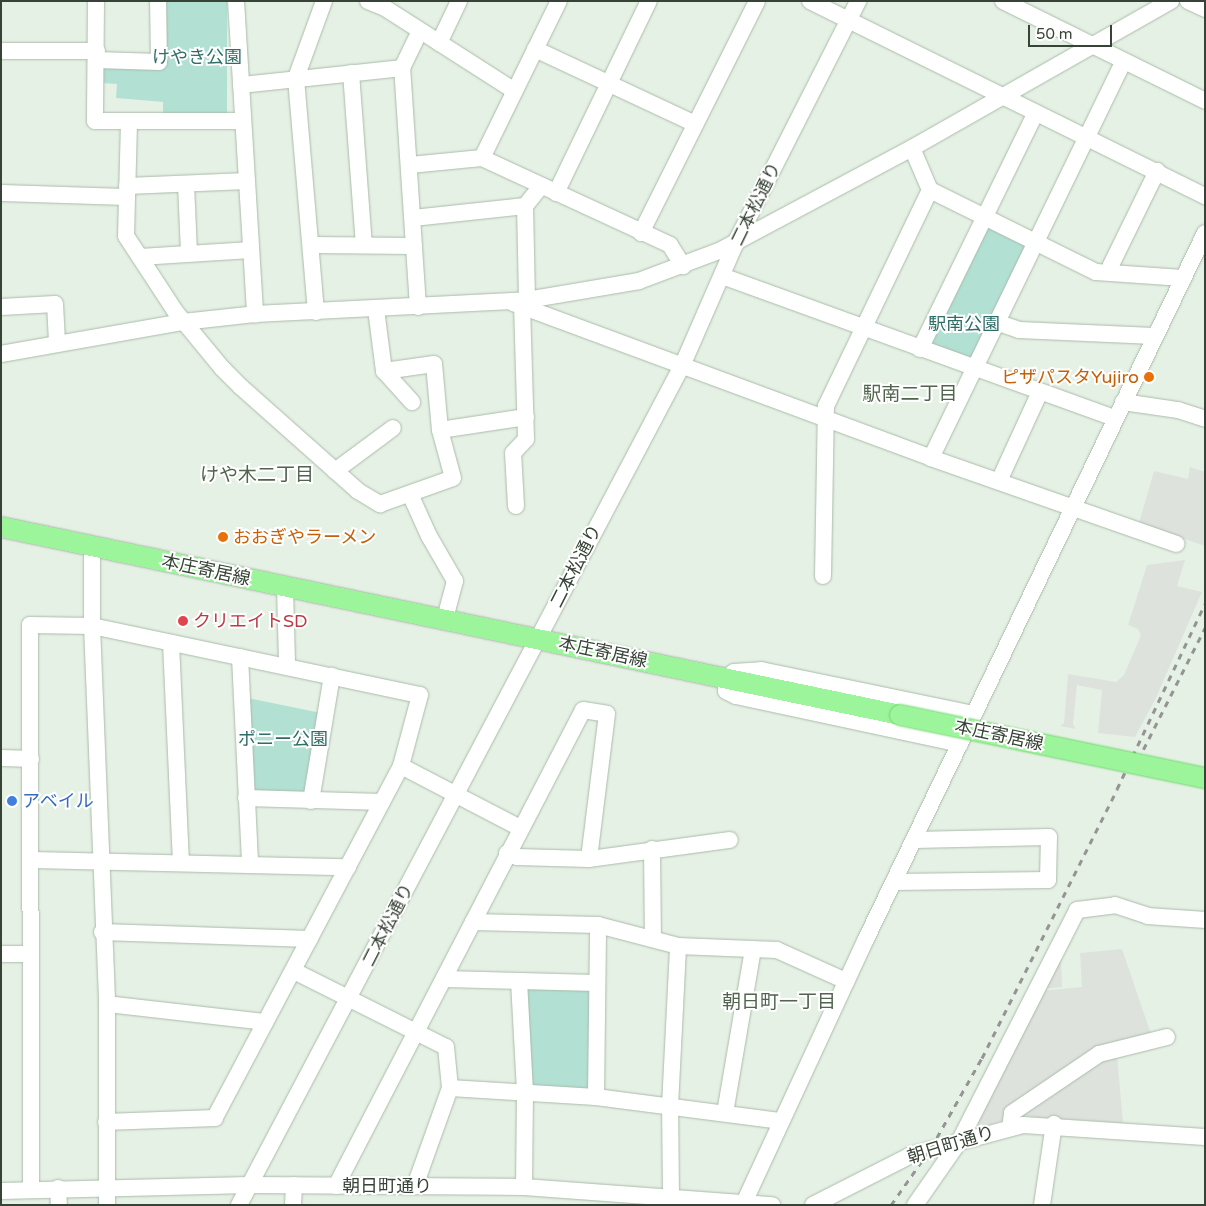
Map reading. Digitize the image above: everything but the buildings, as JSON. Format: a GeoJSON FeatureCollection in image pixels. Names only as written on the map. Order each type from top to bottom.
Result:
{"type":"FeatureCollection","features":[{"type":"Feature","properties":{"kind":"main road","name":"本庄寄居線"},"geometry":{"type":"LineString","coordinates":[[1,527],[1205,778]]}},
{"type":"Feature","properties":{"kind":"street"},"geometry":{"type":"LineString","coordinates":[[96,1],[95,122],[243,121]]}},
{"type":"Feature","properties":{"kind":"street"},"geometry":{"type":"LineString","coordinates":[[1,51],[97,56],[159,62],[158,1]]}},
{"type":"Feature","properties":{"kind":"street"},"geometry":{"type":"LineString","coordinates":[[236,1],[255,314]]}},
{"type":"Feature","properties":{"kind":"street"},"geometry":{"type":"LineString","coordinates":[[316,312],[296,78],[324,1]]}},
{"type":"Feature","properties":{"kind":"street"},"geometry":{"type":"LineString","coordinates":[[368,1],[385,5],[420,31],[515,91]]}},
{"type":"Feature","properties":{"kind":"street"},"geometry":{"type":"LineString","coordinates":[[439,43],[459,1]]}},
{"type":"Feature","properties":{"kind":"street"},"geometry":{"type":"LineString","coordinates":[[482,158],[558,1]]}},
{"type":"Feature","properties":{"kind":"street"},"geometry":{"type":"LineString","coordinates":[[556,193],[649,1]]}},
{"type":"Feature","properties":{"kind":"street"},"geometry":{"type":"LineString","coordinates":[[641,233],[757,1]]}},
{"type":"Feature","properties":{"kind":"street"},"geometry":{"type":"LineString","coordinates":[[810,1],[1002,99],[1087,137],[1205,196]]}},
{"type":"Feature","properties":{"kind":"street","name":"二本松通り"},"geometry":{"type":"LineString","coordinates":[[239,1205],[350,999],[682,366],[738,238],[858,1]]}},
{"type":"Feature","properties":{"kind":"street"},"geometry":{"type":"LineString","coordinates":[[1003,1],[1205,101]]}},
{"type":"Feature","properties":{"kind":"street"},"geometry":{"type":"LineString","coordinates":[[1,354],[57,342],[183,322],[255,314],[519,303],[639,281],[682,266],[912,148],[1002,99],[1171,1]]}},
{"type":"Feature","properties":{"kind":"street"},"geometry":{"type":"LineString","coordinates":[[1188,1],[1205,9]]}},
{"type":"Feature","properties":{"kind":"street"},"geometry":{"type":"LineString","coordinates":[[418,307],[410,165],[402,68],[420,31]]}},
{"type":"Feature","properties":{"kind":"street"},"geometry":{"type":"LineString","coordinates":[[535,49],[695,124]]}},
{"type":"Feature","properties":{"kind":"street"},"geometry":{"type":"LineString","coordinates":[[931,458],[1124,61]]}},
{"type":"Feature","properties":{"kind":"street"},"geometry":{"type":"LineString","coordinates":[[241,85],[402,68]]}},
{"type":"Feature","properties":{"kind":"street"},"geometry":{"type":"LineString","coordinates":[[351,73],[364,245]]}},
{"type":"Feature","properties":{"kind":"street"},"geometry":{"type":"LineString","coordinates":[[920,349],[1036,114]]}},
{"type":"Feature","properties":{"kind":"street"},"geometry":{"type":"LineString","coordinates":[[129,122],[126,236],[183,322],[222,368],[335,471],[380,504],[453,478],[440,430],[434,364],[384,371]]}},
{"type":"Feature","properties":{"kind":"street"},"geometry":{"type":"LineString","coordinates":[[912,148],[930,190],[1096,272],[1183,278]]}},
{"type":"Feature","properties":{"kind":"street"},"geometry":{"type":"LineString","coordinates":[[410,165],[482,158],[670,245],[682,266]]}},
{"type":"Feature","properties":{"kind":"street"},"geometry":{"type":"LineString","coordinates":[[1112,273],[1111,265],[1157,171]]}},
{"type":"Feature","properties":{"kind":"street"},"geometry":{"type":"LineString","coordinates":[[1,193],[126,191],[186,184],[247,181]]}},
{"type":"Feature","properties":{"kind":"street"},"geometry":{"type":"LineString","coordinates":[[186,184],[189,253]]}},
{"type":"Feature","properties":{"kind":"street"},"geometry":{"type":"LineString","coordinates":[[516,506],[513,453],[526,439],[519,303],[525,206],[541,186]]}},
{"type":"Feature","properties":{"kind":"street"},"geometry":{"type":"LineString","coordinates":[[823,576],[826,406],[930,190]]}},
{"type":"Feature","properties":{"kind":"street"},"geometry":{"type":"LineString","coordinates":[[413,218],[525,206]]}},
{"type":"Feature","properties":{"kind":"street"},"geometry":{"type":"LineString","coordinates":[[744,1204],[846,981],[1071,508],[1154,336],[1203,241]]}},
{"type":"Feature","properties":{"kind":"street"},"geometry":{"type":"LineString","coordinates":[[311,245],[414,246]]}},
{"type":"Feature","properties":{"kind":"street"},"geometry":{"type":"LineString","coordinates":[[140,257],[251,250]]}},
{"type":"Feature","properties":{"kind":"street"},"geometry":{"type":"LineString","coordinates":[[722,276],[920,349],[1116,418]]}},
{"type":"Feature","properties":{"kind":"street"},"geometry":{"type":"LineString","coordinates":[[519,303],[682,366],[825,417],[931,458],[1176,544]]}},
{"type":"Feature","properties":{"kind":"street"},"geometry":{"type":"LineString","coordinates":[[1,306],[55,304],[57,342]]}},
{"type":"Feature","properties":{"kind":"street"},"geometry":{"type":"LineString","coordinates":[[376,308],[384,371],[412,402]]}},
{"type":"Feature","properties":{"kind":"street"},"geometry":{"type":"LineString","coordinates":[[996,322],[1019,330],[1154,336]]}},
{"type":"Feature","properties":{"kind":"street"},"geometry":{"type":"LineString","coordinates":[[999,481],[1040,392]]}},
{"type":"Feature","properties":{"kind":"street"},"geometry":{"type":"LineString","coordinates":[[1123,402],[1178,410],[1205,419]]}},
{"type":"Feature","properties":{"kind":"street"},"geometry":{"type":"LineString","coordinates":[[440,430],[526,417]]}},
{"type":"Feature","properties":{"kind":"street"},"geometry":{"type":"LineString","coordinates":[[335,471],[393,428]]}},
{"type":"Feature","properties":{"kind":"street"},"geometry":{"type":"LineString","coordinates":[[410,494],[428,536],[455,581],[445,619]]}},
{"type":"Feature","properties":{"kind":"street"},"geometry":{"type":"LineString","coordinates":[[92,547],[92,626],[102,932],[107,1004],[105,1188],[107,1205]]}},
{"type":"Feature","properties":{"kind":"street"},"geometry":{"type":"LineString","coordinates":[[285,587],[287,666]]}},
{"type":"Feature","properties":{"kind":"street"},"geometry":{"type":"LineString","coordinates":[[31,1189],[29,954],[30,625],[92,626],[420,695],[402,766],[215,1118],[106,1122]]}},
{"type":"Feature","properties":{"kind":"street"},"geometry":{"type":"LineString","coordinates":[[171,643],[181,863]]}},
{"type":"Feature","properties":{"kind":"street"},"geometry":{"type":"LineString","coordinates":[[240,657],[250,865]]}},
{"type":"Feature","properties":{"kind":"street"},"geometry":{"type":"LineString","coordinates":[[960,744],[736,696],[726,691],[726,678],[734,672],[761,670],[974,714]]}},
{"type":"Feature","properties":{"kind":"street"},"geometry":{"type":"LineString","coordinates":[[311,801],[332,676]]}},
{"type":"Feature","properties":{"kind":"street"},"geometry":{"type":"LineString","coordinates":[[336,1186],[417,1032],[520,828],[583,710],[607,714],[589,860]]}},
{"type":"Feature","properties":{"kind":"street"},"geometry":{"type":"LineString","coordinates":[[1,758],[31,759]]}},
{"type":"Feature","properties":{"kind":"street"},"geometry":{"type":"LineString","coordinates":[[402,766],[455,796],[520,828]]}},
{"type":"Feature","properties":{"kind":"street"},"geometry":{"type":"LineString","coordinates":[[246,798],[382,802]]}},
{"type":"Feature","properties":{"kind":"street"},"geometry":{"type":"LineString","coordinates":[[894,882],[1048,880],[1048,837],[914,840]]}},
{"type":"Feature","properties":{"kind":"street"},"geometry":{"type":"LineString","coordinates":[[507,854],[517,857],[589,860],[652,849],[730,840]]}},
{"type":"Feature","properties":{"kind":"street"},"geometry":{"type":"LineString","coordinates":[[652,849],[653,939]]}},
{"type":"Feature","properties":{"kind":"street"},"geometry":{"type":"LineString","coordinates":[[30,860],[100,860],[348,867]]}},
{"type":"Feature","properties":{"kind":"street"},"geometry":{"type":"LineString","coordinates":[[915,1205],[959,1142],[1077,910],[1115,906],[1148,916],[1205,920]]}},
{"type":"Feature","properties":{"kind":"street"},"geometry":{"type":"LineString","coordinates":[[473,922],[598,925],[678,946],[777,950],[846,981]]}},
{"type":"Feature","properties":{"kind":"street"},"geometry":{"type":"LineString","coordinates":[[596,1098],[598,925]]}},
{"type":"Feature","properties":{"kind":"street"},"geometry":{"type":"LineString","coordinates":[[102,932],[310,939]]}},
{"type":"Feature","properties":{"kind":"street"},"geometry":{"type":"LineString","coordinates":[[671,1195],[670,1106],[678,946]]}},
{"type":"Feature","properties":{"kind":"street"},"geometry":{"type":"LineString","coordinates":[[725,1113],[753,948]]}},
{"type":"Feature","properties":{"kind":"street"},"geometry":{"type":"LineString","coordinates":[[1,954],[29,954]]}},
{"type":"Feature","properties":{"kind":"street"},"geometry":{"type":"LineString","coordinates":[[294,971],[446,1047],[450,1088],[415,1186]]}},
{"type":"Feature","properties":{"kind":"street"},"geometry":{"type":"LineString","coordinates":[[444,979],[597,983]]}},
{"type":"Feature","properties":{"kind":"street"},"geometry":{"type":"LineString","coordinates":[[519,981],[525,1092],[524,1187]]}},
{"type":"Feature","properties":{"kind":"street"},"geometry":{"type":"LineString","coordinates":[[107,1004],[265,1022]]}},
{"type":"Feature","properties":{"kind":"street"},"geometry":{"type":"LineString","coordinates":[[1010,1128],[1012,1113],[1099,1054],[1167,1037]]}},
{"type":"Feature","properties":{"kind":"street"},"geometry":{"type":"LineString","coordinates":[[450,1088],[596,1098],[781,1120]]}},
{"type":"Feature","properties":{"kind":"street"},"geometry":{"type":"LineString","coordinates":[[1042,1205],[1054,1124]]}},
{"type":"Feature","properties":{"kind":"street","name":"朝日町通り"},"geometry":{"type":"LineString","coordinates":[[813,1205],[911,1155],[1010,1128],[1054,1124],[1205,1137]]}},
{"type":"Feature","properties":{"kind":"street","name":"朝日町通り"},"geometry":{"type":"LineString","coordinates":[[1,1191],[58,1188],[250,1185],[524,1187],[671,1195],[744,1204],[772,1205]]}},
{"type":"Feature","properties":{"kind":"street"},"geometry":{"type":"LineString","coordinates":[[294,1186],[294,1205]]}},
{"type":"Feature","properties":{"kind":"street"},"geometry":{"type":"LineString","coordinates":[[58,1188],[59,1205]]}},
{"type":"Feature","properties":{"kind":"green space","name":"けやき公園"},"geometry":{"type":"Polygon","coordinates":[[[163,1],[227,1],[227,117],[163,117],[163,1]]]}},
{"type":"Feature","properties":{"kind":"green space"},"geometry":{"type":"Polygon","coordinates":[[[103,63],[163,67],[164,102],[116,98],[117,84],[101,83],[103,63]]]}},
{"type":"Feature","properties":{"kind":"green space","name":"駅南公園"},"geometry":{"type":"Polygon","coordinates":[[[984,224],[1027,243],[972,367],[929,348],[984,224]]]}},
{"type":"Feature","properties":{"kind":"green space","name":"ポニー公園"},"geometry":{"type":"Polygon","coordinates":[[[248,698],[321,713],[305,795],[253,793],[248,698]]]}},
{"type":"Feature","properties":{"kind":"green space"},"geometry":{"type":"Polygon","coordinates":[[[525,987],[590,988],[590,1088],[585,1092],[535,1088],[530,1084],[525,987]]]}},
{"type":"Feature","properties":{"kind":"shaded area"},"geometry":{"type":"Polygon","coordinates":[[[1190,467],[1205,472],[1205,546],[1139,523],[1154,471],[1188,479],[1190,467]]]}},
{"type":"Feature","properties":{"kind":"shaded area"},"geometry":{"type":"Polygon","coordinates":[[[1185,560],[1177,586],[1202,592],[1156,698],[1135,737],[1098,733],[1102,690],[1077,685],[1073,724],[1076,729],[1060,726],[1064,723],[1068,674],[1116,682],[1124,675],[1141,635],[1138,629],[1128,625],[1147,565],[1185,560]]]}},
{"type":"Feature","properties":{"kind":"shaded area"},"geometry":{"type":"Polygon","coordinates":[[[1122,949],[1151,1034],[1097,1050],[1007,1119],[968,1131],[1039,991],[1082,987],[1080,953],[1122,949]]]}},
{"type":"Feature","properties":{"kind":"shaded area"},"geometry":{"type":"Polygon","coordinates":[[[1061,959],[1062,987],[1043,989],[1061,959]]]}},
{"type":"Feature","properties":{"kind":"shaded area"},"geometry":{"type":"Polygon","coordinates":[[[1117,1055],[1123,1123],[1021,1116],[1103,1057],[1117,1055]]]}},
{"type":"Feature","properties":{"kind":"railway"},"geometry":{"type":"LineString","coordinates":[[891,1205],[931,1148],[982,1058],[1117,789],[1205,604]]}},
{"type":"Feature","properties":{"kind":"railway"},"geometry":{"type":"LineString","coordinates":[[1138,760],[1205,628]]}},
{"type":"Feature","properties":{"kind":"place","name":"ピザパスタYujiro"},"geometry":{"type":"Point","coordinates":[1149,377]}},
{"type":"Feature","properties":{"kind":"place","name":"おおぎやラーメン"},"geometry":{"type":"Point","coordinates":[223,537]}},
{"type":"Feature","properties":{"kind":"place","name":"クリエイトSD"},"geometry":{"type":"Point","coordinates":[183,621]}},
{"type":"Feature","properties":{"kind":"place","name":"アベイル"},"geometry":{"type":"Point","coordinates":[12,801]}},
{"type":"Feature","properties":{"kind":"district","name":"駅南二丁目"},"geometry":{"type":"Point","coordinates":[910,395]}},
{"type":"Feature","properties":{"kind":"district","name":"けや木二丁目"},"geometry":{"type":"Point","coordinates":[257,476]}},
{"type":"Feature","properties":{"kind":"district","name":"朝日町一丁目"},"geometry":{"type":"Point","coordinates":[779,1003]}}]}
